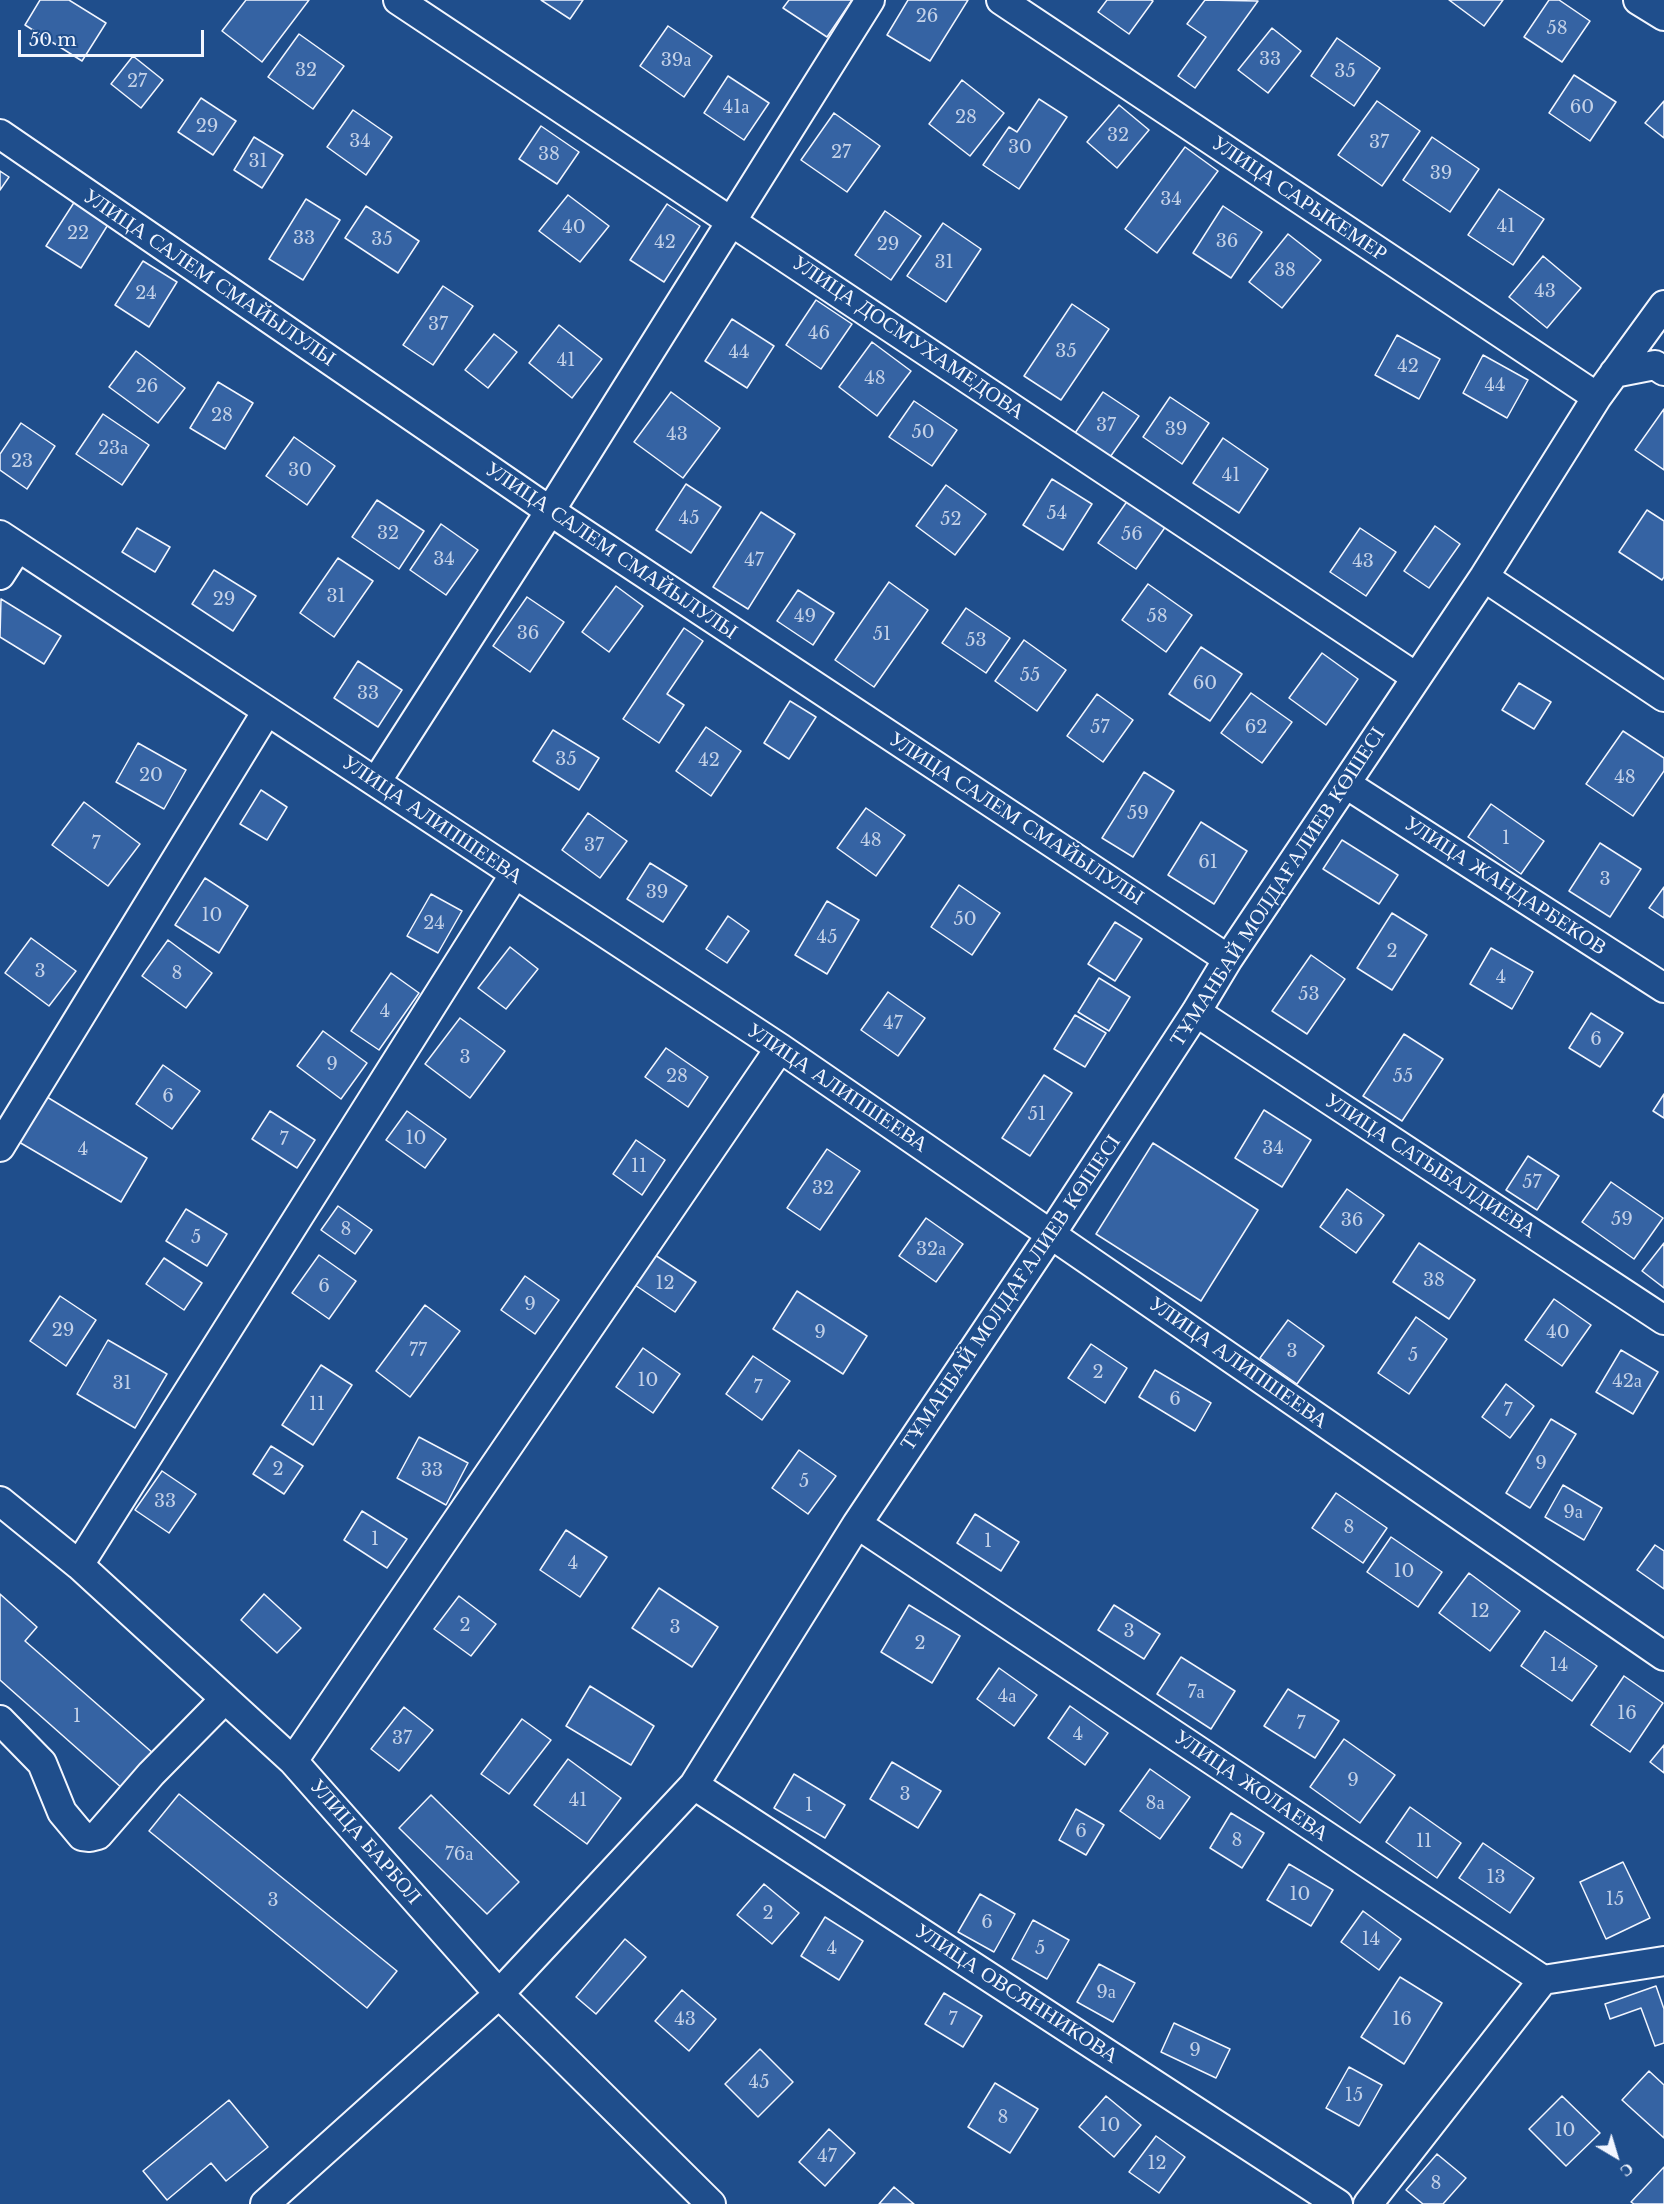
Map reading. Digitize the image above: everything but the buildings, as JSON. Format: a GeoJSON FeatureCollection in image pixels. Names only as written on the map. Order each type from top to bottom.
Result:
{"type":"FeatureCollection","features":[{"type":"Feature","properties":{"kind":"street","name":"УЛИЦА ДОСМУХАМЕДОВА"},"geometry":{"type":"LineString","coordinates":[[398,0],[1416,677]]}},
{"type":"Feature","properties":{"kind":"street"},"geometry":{"type":"LineString","coordinates":[[376,782],[550,511],[870,0]]}},
{"type":"Feature","properties":{"kind":"street","name":"УЛИЦА САРЫКЕМЕР"},"geometry":{"type":"LineString","coordinates":[[1001,0],[1597,397]]}},
{"type":"Feature","properties":{"kind":"street"},"geometry":{"type":"LineString","coordinates":[[1638,0],[1664,16]]}},
{"type":"Feature","properties":{"kind":"street","name":"УЛИЦА САЛЕМ СМАЙЫЛУЛЫ"},"geometry":{"type":"LineString","coordinates":[[0,134],[550,511],[1228,959]]}},
{"type":"Feature","properties":{"kind":"street","name":"ТҰМАНБАЙ МОЛДАҒАЛИЕВ КӨШЕСІ"},"geometry":{"type":"LineString","coordinates":[[265,2204],[499,1994],[694,1785],[857,1524],[1051,1234],[1228,959],[1484,577],[1597,397],[1664,305]]}},
{"type":"Feature","properties":{"kind":"street"},"geometry":{"type":"LineString","coordinates":[[1614,373],[1655,365],[1664,371]]}},
{"type":"Feature","properties":{"kind":"street"},"geometry":{"type":"LineString","coordinates":[[0,575],[9,541]]}},
{"type":"Feature","properties":{"kind":"street","name":"УЛИЦА АЛИПШЕЕВА"},"geometry":{"type":"LineString","coordinates":[[9,541],[780,1048],[1664,1656]]}},
{"type":"Feature","properties":{"kind":"street"},"geometry":{"type":"LineString","coordinates":[[1484,577],[1664,697]]}},
{"type":"Feature","properties":{"kind":"street"},"geometry":{"type":"LineString","coordinates":[[0,1147],[267,711]]}},
{"type":"Feature","properties":{"kind":"street","name":"УЛИЦА ЖАНДАРБЕКОВ"},"geometry":{"type":"LineString","coordinates":[[1346,784],[1664,988]]}},
{"type":"Feature","properties":{"kind":"street"},"geometry":{"type":"LineString","coordinates":[[79,1565],[514,875]]}},
{"type":"Feature","properties":{"kind":"street","name":"УЛИЦА САТЫБАЛДИЕВА"},"geometry":{"type":"LineString","coordinates":[[1196,1012],[1664,1320]]}},
{"type":"Feature","properties":{"kind":"street"},"geometry":{"type":"LineString","coordinates":[[293,1761],[780,1048]]}},
{"type":"Feature","properties":{"kind":"street","name":"УЛИЦА БАРБОЛ"},"geometry":{"type":"LineString","coordinates":[[0,1501],[79,1565],[293,1761],[499,1994],[711,2204]]}},
{"type":"Feature","properties":{"kind":"street","name":"УЛИЦА ЖОЛАЕВА"},"geometry":{"type":"LineString","coordinates":[[857,1524],[1543,1980]]}},
{"type":"Feature","properties":{"kind":"street"},"geometry":{"type":"LineString","coordinates":[[0,1720],[42,1763],[62,1812],[82,1836],[90,1837],[98,1835],[151,1774],[225,1699]]}},
{"type":"Feature","properties":{"kind":"street","name":"УЛИЦА ОВСЯННИКОВА"},"geometry":{"type":"LineString","coordinates":[[694,1785],[1338,2204]]}},
{"type":"Feature","properties":{"kind":"street"},"geometry":{"type":"LineString","coordinates":[[1368,2204],[1543,1980],[1664,1961]]}}]}
